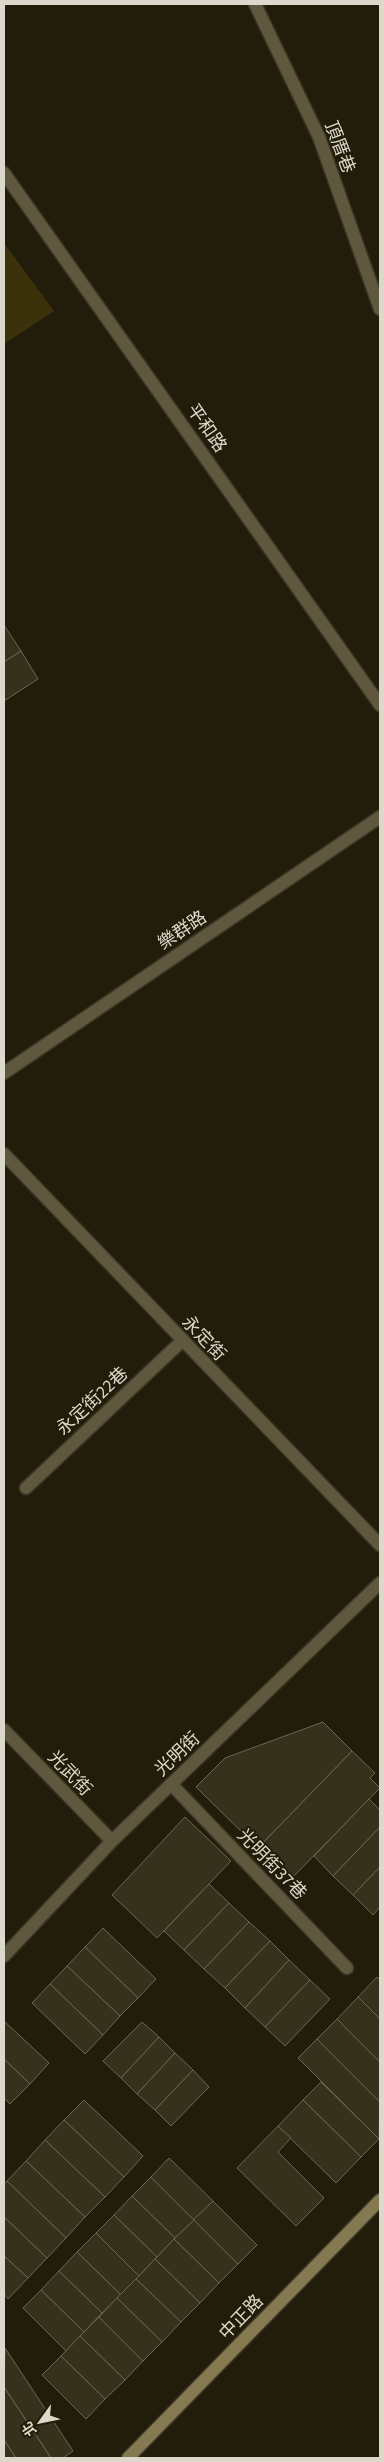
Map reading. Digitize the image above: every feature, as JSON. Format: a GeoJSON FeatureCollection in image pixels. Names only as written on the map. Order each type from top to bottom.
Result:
{"type":"FeatureCollection","features":[{"type":"Feature","properties":{"kind":"main road","name":"中正路"},"geometry":{"type":"LineString","coordinates":[[128,2458],[380,2200]]}},
{"type":"Feature","properties":{"kind":"street","name":"頂厝巷"},"geometry":{"type":"LineString","coordinates":[[255,4],[319,137],[380,309]]}},
{"type":"Feature","properties":{"kind":"street","name":"平和路"},"geometry":{"type":"LineString","coordinates":[[4,173],[380,705]]}},
{"type":"Feature","properties":{"kind":"street","name":"樂群路"},"geometry":{"type":"LineString","coordinates":[[4,1073],[380,817]]}},
{"type":"Feature","properties":{"kind":"street","name":"永定街"},"geometry":{"type":"LineString","coordinates":[[4,1154],[380,1545]]}},
{"type":"Feature","properties":{"kind":"street","name":"永定街22巷"},"geometry":{"type":"LineString","coordinates":[[26,1488],[182,1340]]}},
{"type":"Feature","properties":{"kind":"street","name":"光明街"},"geometry":{"type":"LineString","coordinates":[[4,1956],[112,1841],[380,1583]]}},
{"type":"Feature","properties":{"kind":"street","name":"光武街"},"geometry":{"type":"LineString","coordinates":[[4,1730],[112,1841]]}},
{"type":"Feature","properties":{"kind":"street","name":"光明街37巷"},"geometry":{"type":"LineString","coordinates":[[171,1784],[347,1968]]}},
{"type":"Feature","properties":{"kind":"shaded area"},"geometry":{"type":"Polygon","coordinates":[[[4,243],[54,311],[4,344],[4,243]]]}},
{"type":"Feature","properties":{"kind":"building"},"geometry":{"type":"Polygon","coordinates":[[[4,625],[21,651],[4,662],[4,625]]]}},
{"type":"Feature","properties":{"kind":"building"},"geometry":{"type":"Polygon","coordinates":[[[21,651],[38,679],[4,701],[4,662],[21,651]]]}},
{"type":"Feature","properties":{"kind":"building"},"geometry":{"type":"Polygon","coordinates":[[[323,1722],[352,1751],[258,1848],[196,1787],[225,1758],[323,1722]]]}},
{"type":"Feature","properties":{"kind":"building"},"geometry":{"type":"Polygon","coordinates":[[[352,1751],[375,1773],[370,1778],[380,1788],[291,1879],[258,1848],[352,1751]]]}},
{"type":"Feature","properties":{"kind":"building"},"geometry":{"type":"Polygon","coordinates":[[[369,1799],[380,1810],[380,1827],[333,1876],[314,1856],[369,1799]]]}},
{"type":"Feature","properties":{"kind":"building"},"geometry":{"type":"Polygon","coordinates":[[[185,1817],[231,1861],[157,1938],[112,1895],[185,1817]]]}},
{"type":"Feature","properties":{"kind":"building"},"geometry":{"type":"Polygon","coordinates":[[[380,1827],[380,1867],[353,1895],[333,1876],[380,1827]]]}},
{"type":"Feature","properties":{"kind":"building"},"geometry":{"type":"Polygon","coordinates":[[[380,1867],[380,1907],[373,1915],[353,1895],[380,1867]]]}},
{"type":"Feature","properties":{"kind":"building"},"geometry":{"type":"Polygon","coordinates":[[[209,1884],[229,1903],[184,1950],[164,1931],[209,1884]]]}},
{"type":"Feature","properties":{"kind":"building"},"geometry":{"type":"Polygon","coordinates":[[[229,1903],[249,1922],[204,1969],[184,1950],[229,1903]]]}},
{"type":"Feature","properties":{"kind":"building"},"geometry":{"type":"Polygon","coordinates":[[[249,1922],[270,1941],[225,1988],[204,1969],[249,1922]]]}},
{"type":"Feature","properties":{"kind":"building"},"geometry":{"type":"Polygon","coordinates":[[[103,1928],[156,1979],[138,1998],[85,1947],[103,1928]]]}},
{"type":"Feature","properties":{"kind":"building"},"geometry":{"type":"Polygon","coordinates":[[[270,1941],[289,1960],[245,2008],[225,1988],[270,1941]]]}},
{"type":"Feature","properties":{"kind":"building"},"geometry":{"type":"Polygon","coordinates":[[[85,1947],[138,1998],[120,2016],[67,1966],[85,1947]]]}},
{"type":"Feature","properties":{"kind":"building"},"geometry":{"type":"Polygon","coordinates":[[[289,1960],[310,1980],[265,2027],[245,2008],[289,1960]]]}},
{"type":"Feature","properties":{"kind":"building"},"geometry":{"type":"Polygon","coordinates":[[[67,1966],[120,2016],[103,2035],[50,1984],[67,1966]]]}},
{"type":"Feature","properties":{"kind":"building"},"geometry":{"type":"Polygon","coordinates":[[[377,1977],[380,1980],[380,2019],[358,1997],[377,1977]]]}},
{"type":"Feature","properties":{"kind":"building"},"geometry":{"type":"Polygon","coordinates":[[[310,1980],[330,1999],[285,2046],[265,2027],[310,1980]]]}},
{"type":"Feature","properties":{"kind":"building"},"geometry":{"type":"Polygon","coordinates":[[[50,1984],[103,2035],[85,2054],[32,2003],[50,1984]]]}},
{"type":"Feature","properties":{"kind":"building"},"geometry":{"type":"Polygon","coordinates":[[[358,1997],[380,2019],[380,2062],[337,2019],[358,1997]]]}},
{"type":"Feature","properties":{"kind":"building"},"geometry":{"type":"Polygon","coordinates":[[[337,2019],[380,2062],[380,2102],[317,2039],[337,2019]]]}},
{"type":"Feature","properties":{"kind":"building"},"geometry":{"type":"Polygon","coordinates":[[[4,2021],[49,2063],[30,2084],[4,2059],[4,2021]]]}},
{"type":"Feature","properties":{"kind":"building"},"geometry":{"type":"Polygon","coordinates":[[[142,2022],[159,2037],[121,2078],[103,2061],[142,2022]]]}},
{"type":"Feature","properties":{"kind":"building"},"geometry":{"type":"Polygon","coordinates":[[[159,2037],[175,2053],[137,2094],[121,2078],[159,2037]]]}},
{"type":"Feature","properties":{"kind":"building"},"geometry":{"type":"Polygon","coordinates":[[[317,2039],[380,2102],[379,2139],[298,2058],[317,2039]]]}},
{"type":"Feature","properties":{"kind":"building"},"geometry":{"type":"Polygon","coordinates":[[[175,2053],[193,2070],[155,2110],[137,2094],[175,2053]]]}},
{"type":"Feature","properties":{"kind":"building"},"geometry":{"type":"Polygon","coordinates":[[[4,2059],[30,2084],[10,2104],[4,2098],[4,2059]]]}},
{"type":"Feature","properties":{"kind":"building"},"geometry":{"type":"Polygon","coordinates":[[[193,2070],[209,2087],[171,2126],[155,2110],[193,2070]]]}},
{"type":"Feature","properties":{"kind":"building"},"geometry":{"type":"Polygon","coordinates":[[[321,2082],[379,2139],[361,2157],[303,2100],[321,2082]]]}},
{"type":"Feature","properties":{"kind":"building"},"geometry":{"type":"Polygon","coordinates":[[[84,2100],[143,2156],[124,2177],[64,2120],[84,2100]]]}},
{"type":"Feature","properties":{"kind":"building"},"geometry":{"type":"Polygon","coordinates":[[[303,2100],[361,2157],[336,2183],[278,2126],[303,2100]]]}},
{"type":"Feature","properties":{"kind":"building"},"geometry":{"type":"Polygon","coordinates":[[[64,2120],[124,2177],[105,2197],[45,2140],[64,2120]]]}},
{"type":"Feature","properties":{"kind":"building"},"geometry":{"type":"Polygon","coordinates":[[[278,2126],[291,2138],[278,2152],[324,2198],[296,2226],[237,2168],[278,2126]]]}},
{"type":"Feature","properties":{"kind":"building"},"geometry":{"type":"Polygon","coordinates":[[[45,2140],[105,2197],[85,2217],[26,2161],[45,2140]]]}},
{"type":"Feature","properties":{"kind":"building"},"geometry":{"type":"Polygon","coordinates":[[[169,2158],[213,2201],[194,2220],[151,2177],[169,2158]]]}},
{"type":"Feature","properties":{"kind":"building"},"geometry":{"type":"Polygon","coordinates":[[[26,2161],[85,2217],[66,2238],[7,2181],[26,2161]]]}},
{"type":"Feature","properties":{"kind":"building"},"geometry":{"type":"Polygon","coordinates":[[[151,2177],[194,2220],[175,2238],[132,2196],[151,2177]]]}},
{"type":"Feature","properties":{"kind":"building"},"geometry":{"type":"Polygon","coordinates":[[[7,2181],[66,2238],[47,2258],[4,2217],[4,2184],[7,2181]]]}},
{"type":"Feature","properties":{"kind":"building"},"geometry":{"type":"Polygon","coordinates":[[[132,2196],[175,2238],[157,2257],[114,2215],[132,2196]]]}},
{"type":"Feature","properties":{"kind":"building"},"geometry":{"type":"Polygon","coordinates":[[[213,2201],[257,2245],[238,2264],[193,2220],[213,2201]]]}},
{"type":"Feature","properties":{"kind":"building"},"geometry":{"type":"Polygon","coordinates":[[[114,2215],[157,2257],[139,2276],[96,2233],[114,2215]]]}},
{"type":"Feature","properties":{"kind":"building"},"geometry":{"type":"Polygon","coordinates":[[[4,2217],[47,2258],[28,2278],[4,2256],[4,2217]]]}},
{"type":"Feature","properties":{"kind":"building"},"geometry":{"type":"Polygon","coordinates":[[[194,2220],[238,2264],[219,2283],[174,2239],[194,2220]]]}},
{"type":"Feature","properties":{"kind":"building"},"geometry":{"type":"Polygon","coordinates":[[[96,2233],[139,2276],[121,2295],[77,2252],[96,2233]]]}},
{"type":"Feature","properties":{"kind":"building"},"geometry":{"type":"Polygon","coordinates":[[[174,2239],[219,2283],[200,2303],[155,2259],[174,2239]]]}},
{"type":"Feature","properties":{"kind":"building"},"geometry":{"type":"Polygon","coordinates":[[[77,2252],[121,2295],[102,2313],[59,2271],[77,2252]]]}},
{"type":"Feature","properties":{"kind":"building"},"geometry":{"type":"Polygon","coordinates":[[[4,2256],[28,2278],[8,2299],[4,2294],[4,2256]]]}},
{"type":"Feature","properties":{"kind":"building"},"geometry":{"type":"Polygon","coordinates":[[[155,2259],[200,2303],[181,2322],[136,2279],[155,2259]]]}},
{"type":"Feature","properties":{"kind":"building"},"geometry":{"type":"Polygon","coordinates":[[[59,2271],[102,2313],[84,2332],[41,2290],[59,2271]]]}},
{"type":"Feature","properties":{"kind":"building"},"geometry":{"type":"Polygon","coordinates":[[[136,2279],[181,2322],[162,2342],[117,2298],[136,2279]]]}},
{"type":"Feature","properties":{"kind":"building"},"geometry":{"type":"Polygon","coordinates":[[[41,2290],[84,2332],[66,2351],[23,2308],[41,2290]]]}},
{"type":"Feature","properties":{"kind":"building"},"geometry":{"type":"Polygon","coordinates":[[[117,2298],[162,2342],[143,2361],[99,2317],[117,2298]]]}},
{"type":"Feature","properties":{"kind":"building"},"geometry":{"type":"Polygon","coordinates":[[[99,2317],[143,2361],[125,2380],[80,2336],[99,2317]]]}},
{"type":"Feature","properties":{"kind":"building"},"geometry":{"type":"Polygon","coordinates":[[[80,2336],[125,2380],[105,2399],[61,2356],[80,2336]]]}},
{"type":"Feature","properties":{"kind":"building"},"geometry":{"type":"Polygon","coordinates":[[[5,2348],[73,2451],[63,2458],[51,2458],[4,2387],[5,2348]]]}},
{"type":"Feature","properties":{"kind":"building"},"geometry":{"type":"Polygon","coordinates":[[[61,2356],[105,2399],[86,2419],[42,2375],[61,2356]]]}},
{"type":"Feature","properties":{"kind":"building"},"geometry":{"type":"Polygon","coordinates":[[[4,2387],[51,2458],[16,2458],[4,2440],[4,2387]]]}},
{"type":"Feature","properties":{"kind":"building"},"geometry":{"type":"Polygon","coordinates":[[[4,2440],[16,2458],[4,2458],[4,2440]]]}}]}
